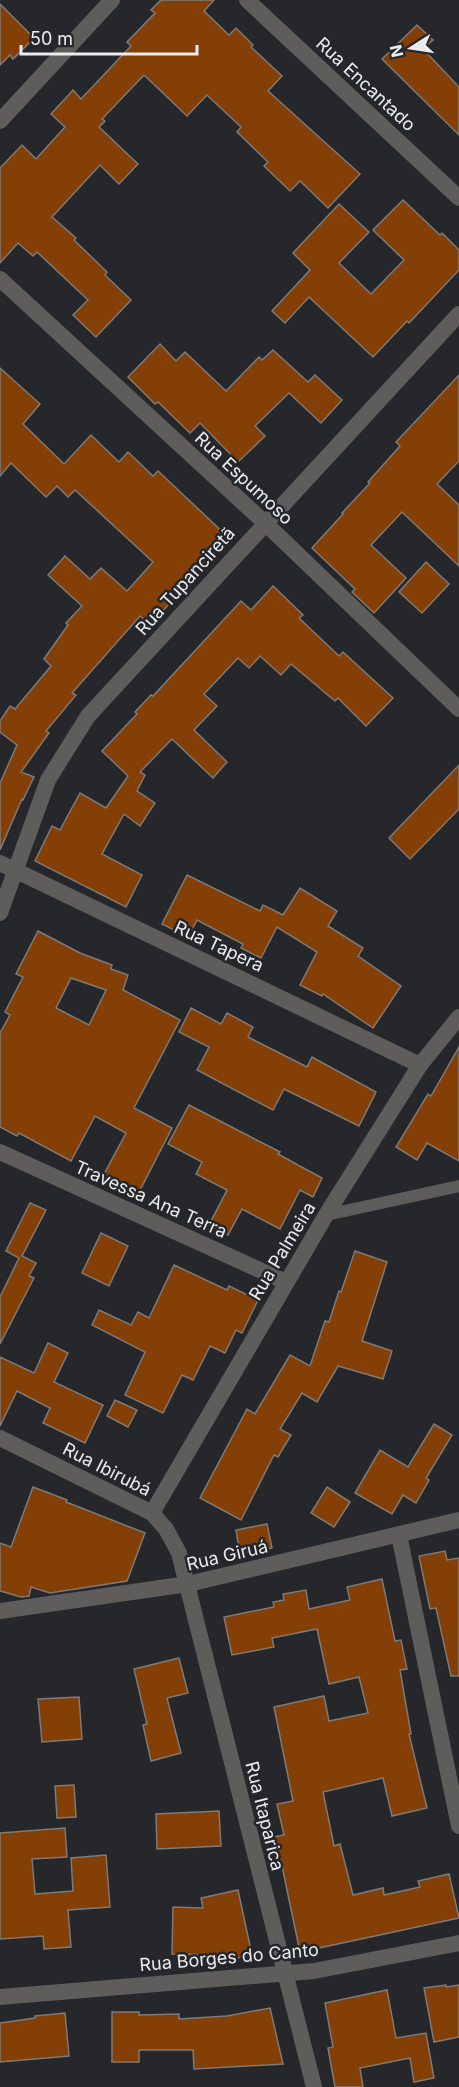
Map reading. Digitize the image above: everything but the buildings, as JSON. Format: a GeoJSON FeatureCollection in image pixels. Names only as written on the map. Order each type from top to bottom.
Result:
{"type":"FeatureCollection","features":[{"type":"Feature","properties":{"kind":"street"},"geometry":{"type":"LineString","coordinates":[[0,121],[112,0]]}},
{"type":"Feature","properties":{"kind":"street","name":"Rua Encantado"},"geometry":{"type":"LineString","coordinates":[[247,0],[459,198]]}},
{"type":"Feature","properties":{"kind":"street","name":"Rua Espumoso"},"geometry":{"type":"LineString","coordinates":[[0,279],[265,523],[459,709]]}},
{"type":"Feature","properties":{"kind":"street","name":"Rua Tupanciretã"},"geometry":{"type":"LineString","coordinates":[[0,913],[48,780],[88,716],[459,314]]}},
{"type":"Feature","properties":{"kind":"street","name":"Rua Tapera"},"geometry":{"type":"LineString","coordinates":[[0,863],[420,1065]]}},
{"type":"Feature","properties":{"kind":"street","name":"Rua Palmeira"},"geometry":{"type":"LineString","coordinates":[[152,1513],[326,1215],[420,1065],[459,1017]]}},
{"type":"Feature","properties":{"kind":"street","name":"Travessa Ana Terra"},"geometry":{"type":"LineString","coordinates":[[0,1152],[286,1282]]}},
{"type":"Feature","properties":{"kind":"street","name":"Rua Ibirubá"},"geometry":{"type":"LineString","coordinates":[[0,1438],[152,1513],[166,1529],[179,1553]]}},
{"type":"Feature","properties":{"kind":"street","name":"Rua Giruá"},"geometry":{"type":"LineString","coordinates":[[0,1611],[188,1584],[459,1520]]}},
{"type":"Feature","properties":{"kind":"street"},"geometry":{"type":"LineString","coordinates":[[399,1535],[459,1826]]}},
{"type":"Feature","properties":{"kind":"street","name":"Rua Itaparica"},"geometry":{"type":"LineString","coordinates":[[179,1553],[314,2087]]}},
{"type":"Feature","properties":{"kind":"street","name":"Rua Borges do Canto"},"geometry":{"type":"LineString","coordinates":[[0,1997],[314,1971],[459,1943]]}},
{"type":"Feature","properties":{"kind":"lane"},"geometry":{"type":"LineString","coordinates":[[326,1215],[459,1186]]}}]}
